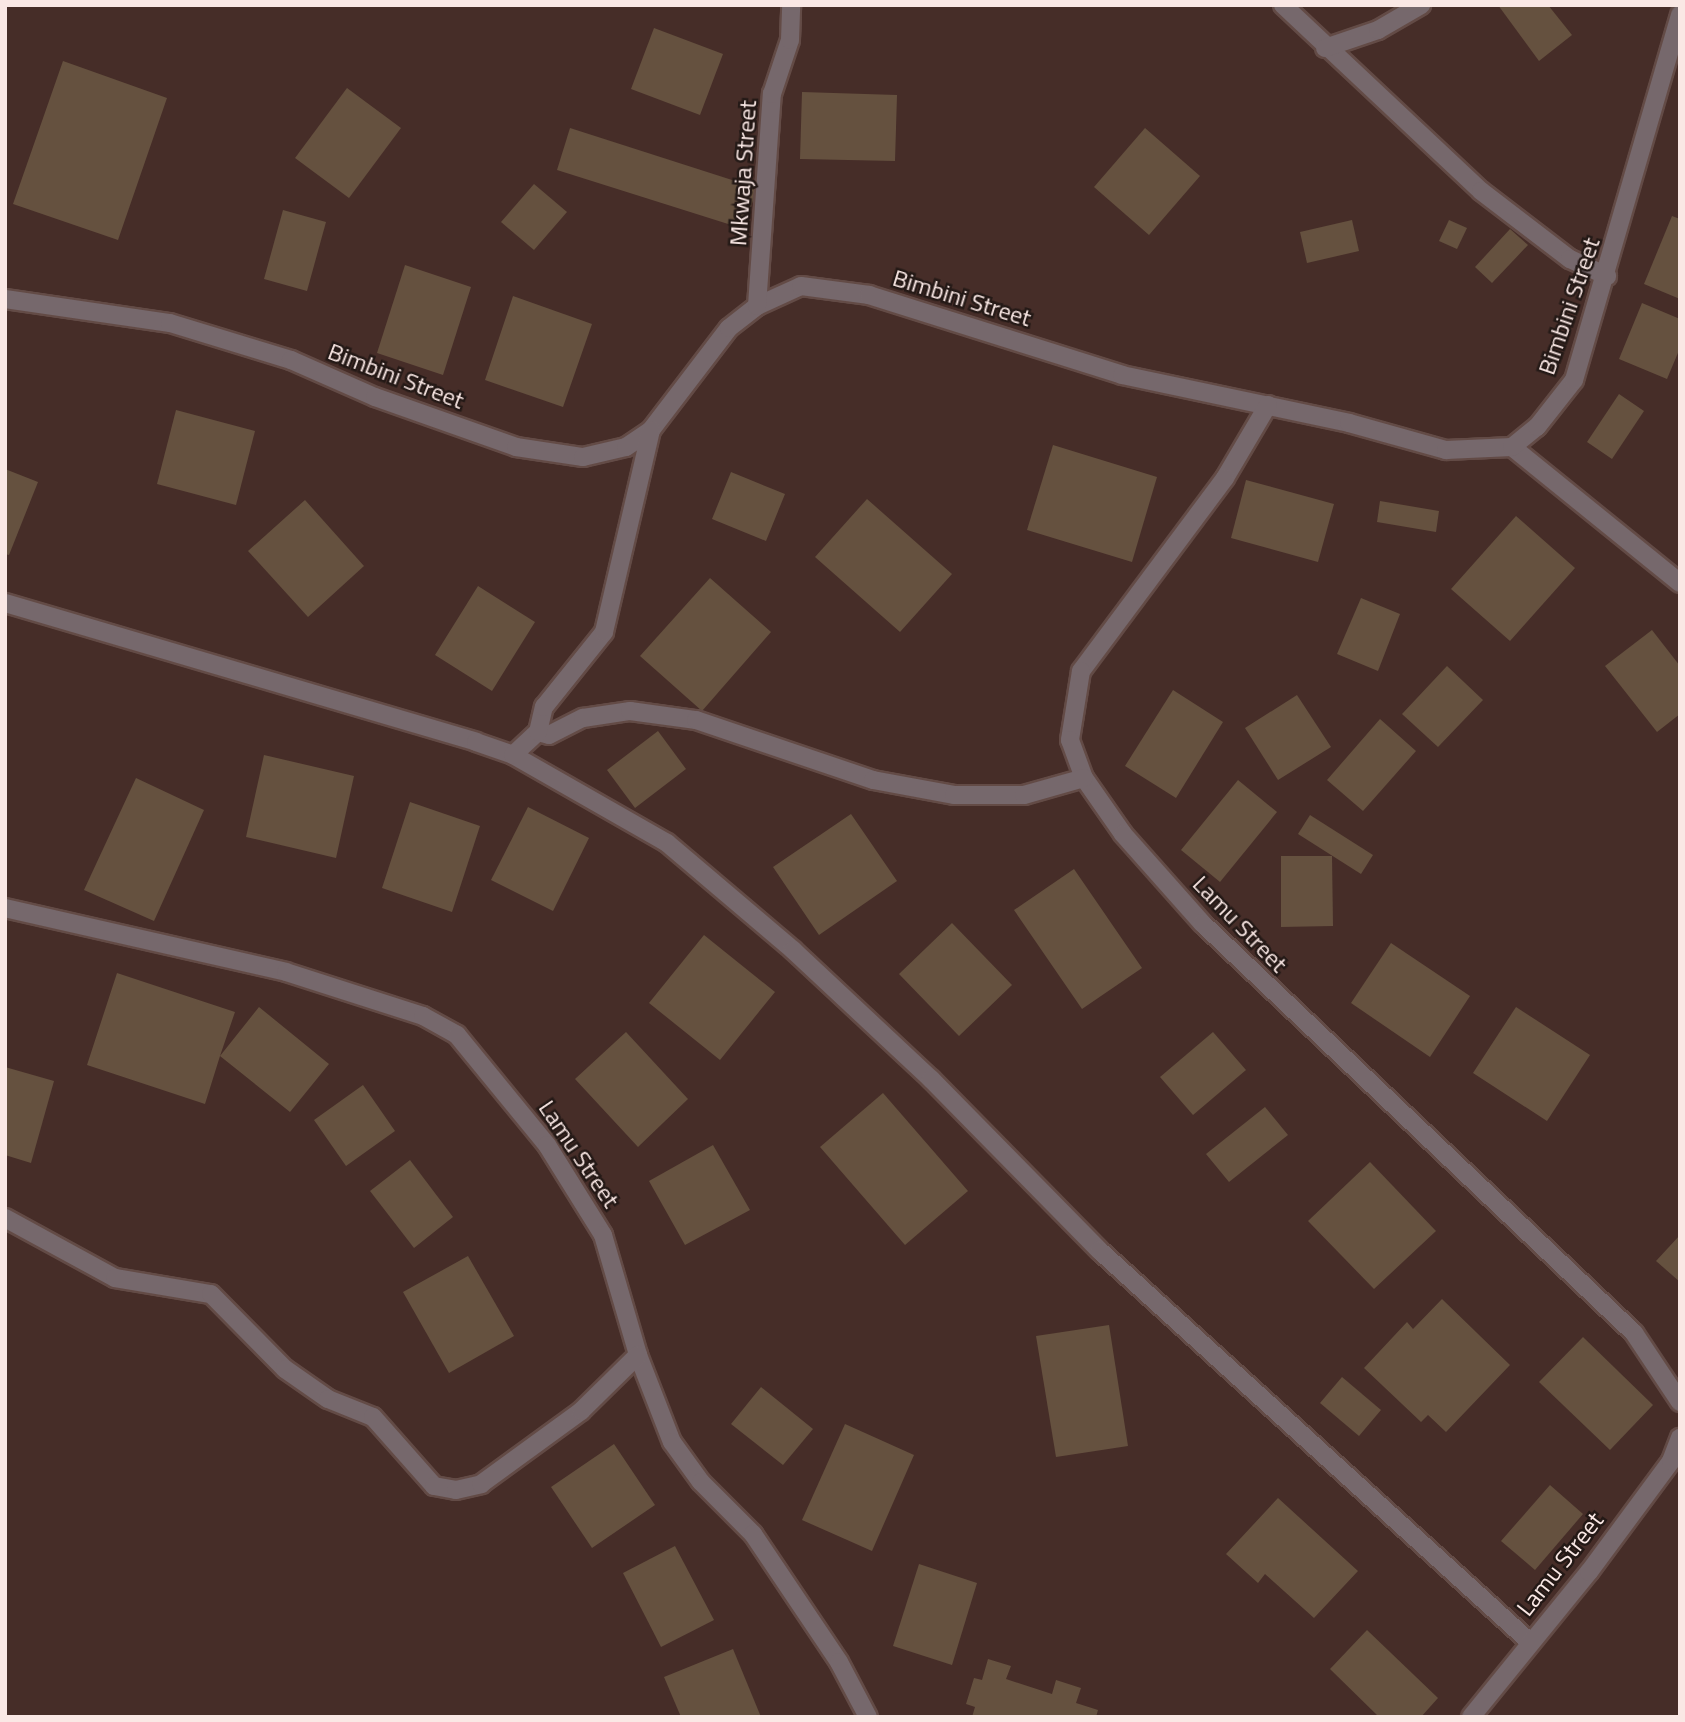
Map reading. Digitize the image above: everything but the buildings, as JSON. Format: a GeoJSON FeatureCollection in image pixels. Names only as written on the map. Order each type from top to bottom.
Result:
{"type":"FeatureCollection","features":[{"type":"Feature","properties":{"kind":"street","name":"Mkwaja Street"},"geometry":{"type":"LineString","coordinates":[[757,306],[772,94],[790,40],[791,5]]}},
{"type":"Feature","properties":{"kind":"street"},"geometry":{"type":"LineString","coordinates":[[1283,5],[1325,48],[1481,191],[1570,259],[1607,276]]}},
{"type":"Feature","properties":{"kind":"street"},"geometry":{"type":"LineString","coordinates":[[1325,48],[1378,30],[1422,5]]}},
{"type":"Feature","properties":{"kind":"street","name":"Bimbini Street"},"geometry":{"type":"LineString","coordinates":[[5,299],[170,323],[291,360],[375,397],[516,447],[583,457],[626,447],[651,430],[729,328],[757,306],[801,286],[869,295],[1122,375],[1268,405],[1446,450],[1512,447],[1538,427],[1574,380],[1607,276],[1680,14]]}},
{"type":"Feature","properties":{"kind":"street","name":"Lamu Street"},"geometry":{"type":"LineString","coordinates":[[1268,405],[1225,478],[1081,671],[1070,740],[1084,778],[1123,834],[1202,923],[1616,1314],[1680,1402]]}},
{"type":"Feature","properties":{"kind":"street"},"geometry":{"type":"LineString","coordinates":[[513,755],[538,732],[544,707],[604,632],[651,430]]}},
{"type":"Feature","properties":{"kind":"street"},"geometry":{"type":"LineString","coordinates":[[1512,447],[1680,583]]}},
{"type":"Feature","properties":{"kind":"street"},"geometry":{"type":"LineString","coordinates":[[5,603],[513,755],[667,843],[712,878],[931,1079],[1099,1250],[1530,1642]]}},
{"type":"Feature","properties":{"kind":"street"},"geometry":{"type":"LineString","coordinates":[[538,732],[549,735],[583,718],[630,711],[696,720],[873,780],[954,795],[1024,794],[1084,778]]}},
{"type":"Feature","properties":{"kind":"street","name":"Lamu Street"},"geometry":{"type":"LineString","coordinates":[[5,908],[286,972],[423,1016],[457,1035],[547,1145],[603,1235],[638,1355],[672,1442],[701,1482],[753,1534],[839,1662],[868,1717]]}},
{"type":"Feature","properties":{"kind":"street"},"geometry":{"type":"LineString","coordinates":[[5,1218],[115,1278],[211,1294],[285,1369],[328,1399],[373,1417],[434,1486],[456,1490],[481,1484],[581,1411],[638,1355]]}},
{"type":"Feature","properties":{"kind":"street","name":"Lamu Street"},"geometry":{"type":"LineString","coordinates":[[1471,1717],[1671,1461],[1680,1438]]}}]}
